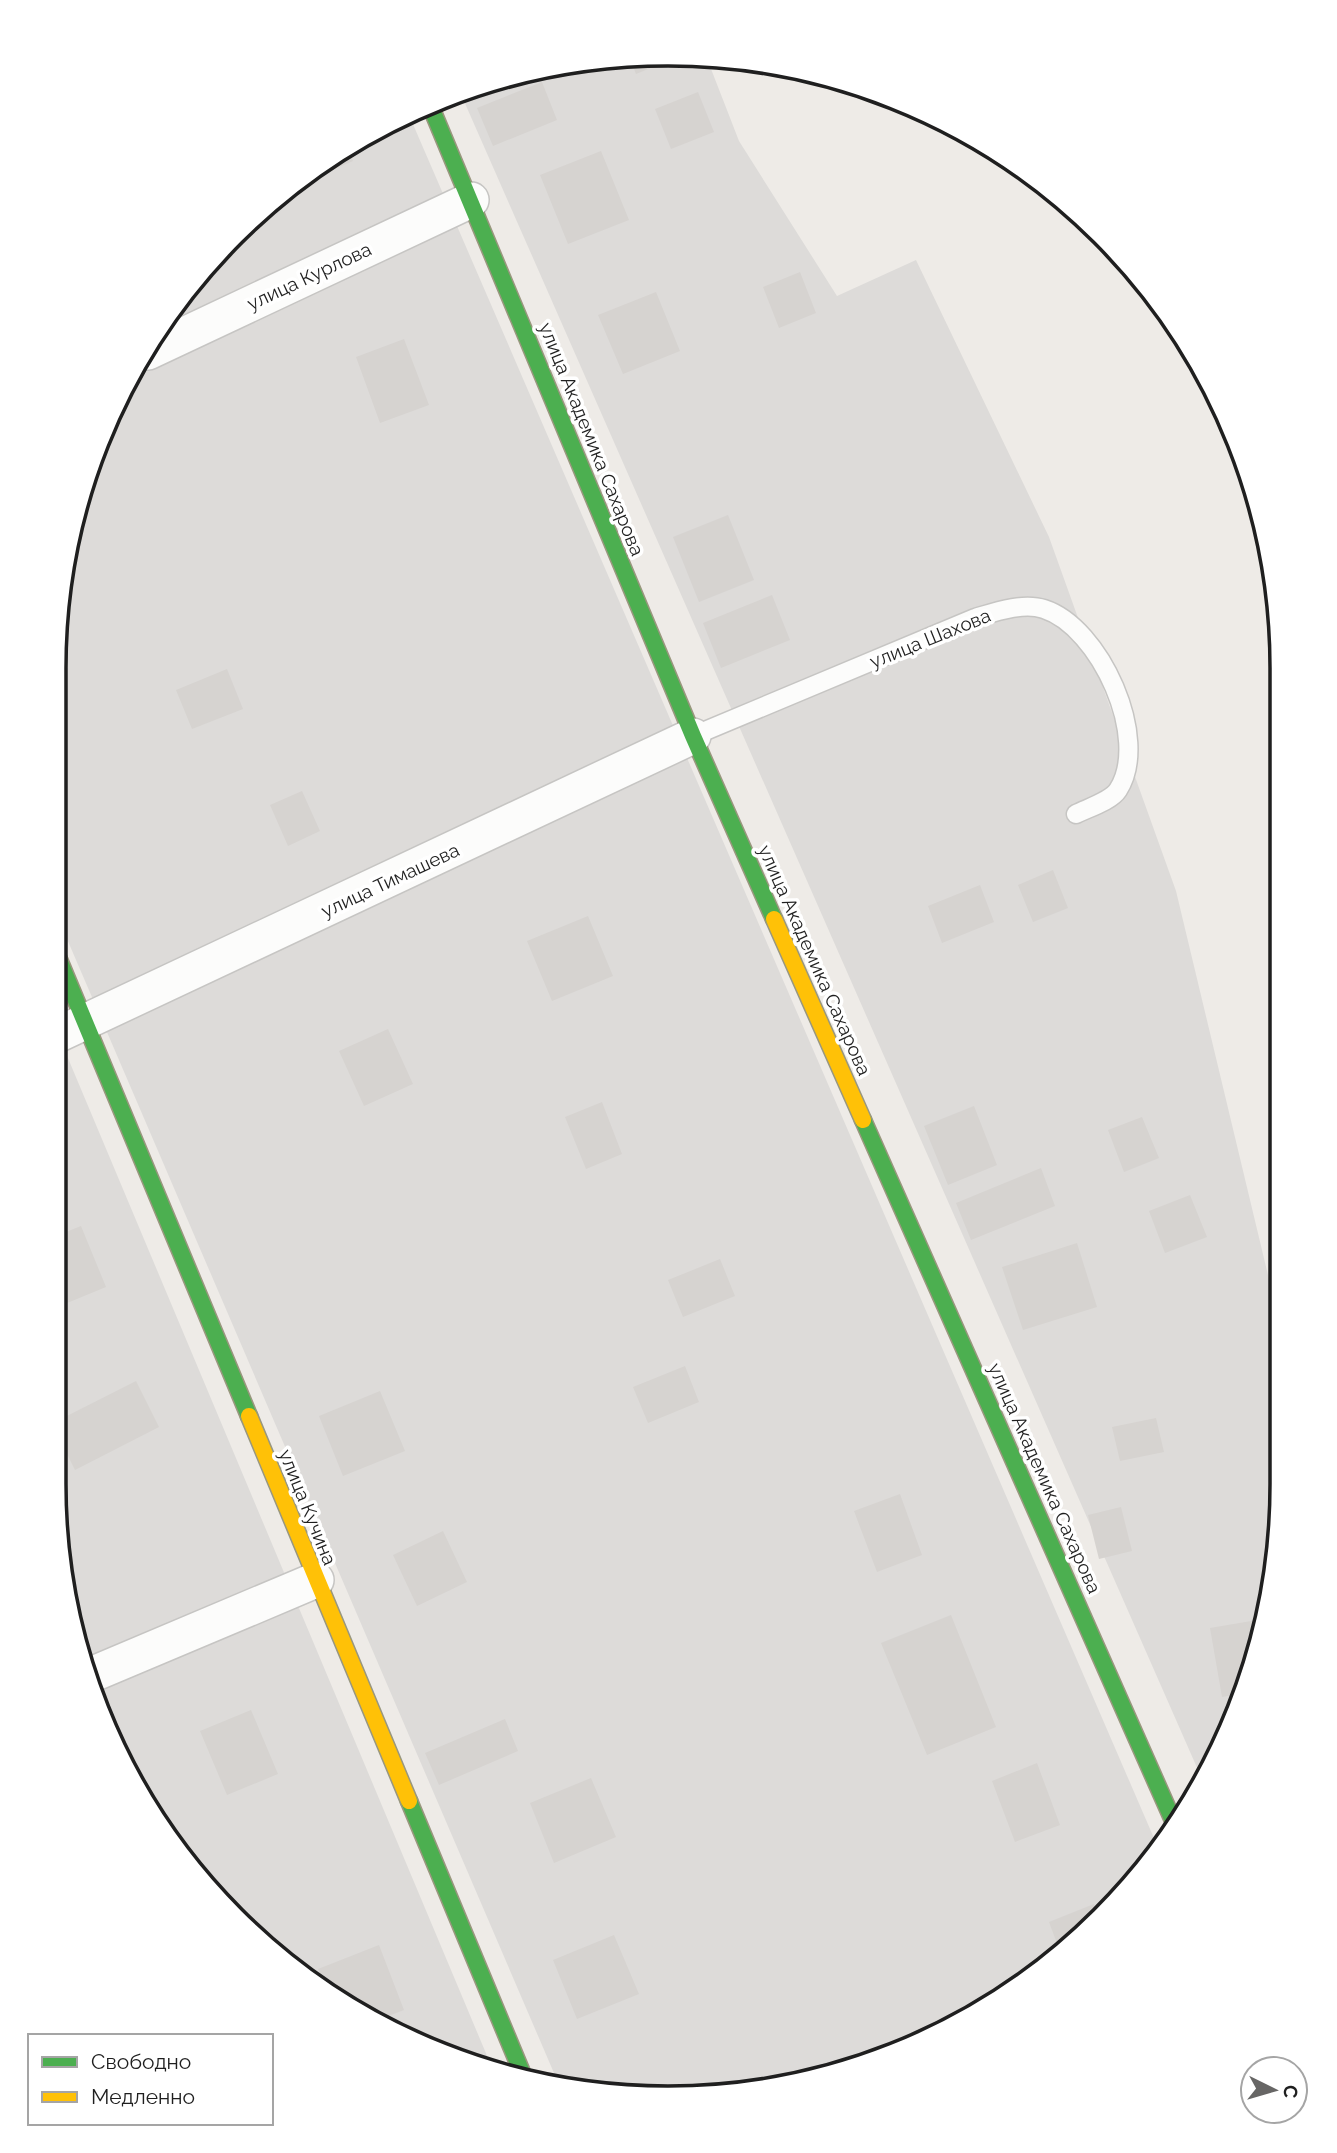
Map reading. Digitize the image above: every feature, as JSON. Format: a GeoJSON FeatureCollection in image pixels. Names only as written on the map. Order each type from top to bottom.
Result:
{"type":"FeatureCollection","features":[{"type":"Feature","properties":{"kind":"street","name":"улица Академика Сахарова"},"geometry":{"type":"LineString","coordinates":[[434,114],[693,736],[1171,1816]]}},
{"type":"Feature","properties":{"kind":"street","name":"улица Курлова"},"geometry":{"type":"LineString","coordinates":[[160,346],[471,200]]}},
{"type":"Feature","properties":{"kind":"street","name":"улица Тимашева"},"geometry":{"type":"LineString","coordinates":[[72,1029],[693,736]]}},
{"type":"Feature","properties":{"kind":"street","name":"улица Кучина"},"geometry":{"type":"LineString","coordinates":[[66,999],[72,1029],[316,1580],[520,2068]]}},
{"type":"Feature","properties":{"kind":"street"},"geometry":{"type":"LineString","coordinates":[[96,1673],[316,1580]]}},
{"type":"Feature","properties":{"kind":"lane","name":"улица Шахова"},"geometry":{"type":"LineString","coordinates":[[693,736],[975,618],[1008,609],[1043,609],[1074,628],[1099,656],[1116,693],[1130,735],[1128,770],[1116,793],[1076,814]]}},
{"type":"Feature","properties":{"kind":"shaded area"},"geometry":{"type":"Polygon","coordinates":[[[668,66],[711,68],[739,141],[837,296],[916,260],[1049,537],[1176,891],[1270,1283],[1270,1484],[1265,1563],[1259,1602],[1239,1678],[1225,1715],[1198,1770],[464,102],[513,87],[590,72],[668,66]]]}},
{"type":"Feature","properties":{"kind":"shaded area"},"geometry":{"type":"Polygon","coordinates":[[[413,124],[1154,1839],[1094,1910],[1035,1962],[970,2006],[899,2041],[862,2055],[786,2075],[708,2085],[629,2085],[555,2076],[66,937],[68,629],[78,551],[98,475],[112,438],[147,367],[168,334],[191,302],[243,243],[302,191],[334,168],[413,124]]]}},
{"type":"Feature","properties":{"kind":"shaded area"},"geometry":{"type":"Polygon","coordinates":[[[66,1053],[488,2059],[438,2041],[367,2006],[302,1962],[272,1937],[243,1910],[191,1851],[147,1786],[112,1715],[98,1678],[78,1602],[68,1524],[66,1053]]]}},
{"type":"Feature","properties":{"kind":"building"},"geometry":{"type":"Polygon","coordinates":[[[654,67],[636,74],[634,68],[654,67]]]}},
{"type":"Feature","properties":{"kind":"building"},"geometry":{"type":"Polygon","coordinates":[[[542,82],[557,120],[493,146],[477,108],[542,82]]]}},
{"type":"Feature","properties":{"kind":"building"},"geometry":{"type":"Polygon","coordinates":[[[698,92],[714,132],[671,149],[655,109],[698,92]]]}},
{"type":"Feature","properties":{"kind":"building"},"geometry":{"type":"Polygon","coordinates":[[[601,151],[629,220],[568,244],[540,175],[601,151]]]}},
{"type":"Feature","properties":{"kind":"building"},"geometry":{"type":"Polygon","coordinates":[[[351,157],[353,161],[330,171],[351,157]]]}},
{"type":"Feature","properties":{"kind":"building"},"geometry":{"type":"Polygon","coordinates":[[[800,272],[816,313],[779,328],[763,287],[800,272]]]}},
{"type":"Feature","properties":{"kind":"building"},"geometry":{"type":"Polygon","coordinates":[[[656,292],[680,351],[623,374],[598,315],[656,292]]]}},
{"type":"Feature","properties":{"kind":"building"},"geometry":{"type":"Polygon","coordinates":[[[404,339],[429,405],[380,423],[356,357],[404,339]]]}},
{"type":"Feature","properties":{"kind":"building"},"geometry":{"type":"Polygon","coordinates":[[[728,515],[754,580],[699,602],[673,537],[728,515]]]}},
{"type":"Feature","properties":{"kind":"building"},"geometry":{"type":"Polygon","coordinates":[[[772,595],[790,640],[721,668],[703,623],[772,595]]]}},
{"type":"Feature","properties":{"kind":"building"},"geometry":{"type":"Polygon","coordinates":[[[227,669],[243,709],[192,729],[176,690],[227,669]]]}},
{"type":"Feature","properties":{"kind":"building"},"geometry":{"type":"Polygon","coordinates":[[[302,791],[320,831],[288,846],[270,805],[302,791]]]}},
{"type":"Feature","properties":{"kind":"building"},"geometry":{"type":"Polygon","coordinates":[[[1053,870],[1068,908],[1033,922],[1018,885],[1053,870]]]}},
{"type":"Feature","properties":{"kind":"building"},"geometry":{"type":"Polygon","coordinates":[[[980,885],[994,922],[942,943],[928,906],[980,885]]]}},
{"type":"Feature","properties":{"kind":"building"},"geometry":{"type":"Polygon","coordinates":[[[588,916],[613,976],[552,1001],[527,941],[588,916]]]}},
{"type":"Feature","properties":{"kind":"building"},"geometry":{"type":"Polygon","coordinates":[[[388,1029],[413,1084],[364,1106],[339,1051],[388,1029]]]}},
{"type":"Feature","properties":{"kind":"building"},"geometry":{"type":"Polygon","coordinates":[[[602,1102],[622,1154],[586,1169],[565,1117],[602,1102]]]}},
{"type":"Feature","properties":{"kind":"building"},"geometry":{"type":"Polygon","coordinates":[[[974,1106],[997,1165],[948,1185],[924,1126],[974,1106]]]}},
{"type":"Feature","properties":{"kind":"building"},"geometry":{"type":"Polygon","coordinates":[[[1142,1117],[1159,1158],[1124,1172],[1108,1130],[1142,1117]]]}},
{"type":"Feature","properties":{"kind":"building"},"geometry":{"type":"Polygon","coordinates":[[[1041,1168],[1055,1206],[971,1240],[956,1203],[1041,1168]]]}},
{"type":"Feature","properties":{"kind":"building"},"geometry":{"type":"Polygon","coordinates":[[[1190,1195],[1207,1237],[1165,1253],[1149,1211],[1190,1195]]]}},
{"type":"Feature","properties":{"kind":"building"},"geometry":{"type":"Polygon","coordinates":[[[81,1226],[106,1287],[66,1303],[66,1232],[81,1226]]]}},
{"type":"Feature","properties":{"kind":"building"},"geometry":{"type":"Polygon","coordinates":[[[1077,1243],[1097,1307],[1023,1330],[1002,1267],[1077,1243]]]}},
{"type":"Feature","properties":{"kind":"building"},"geometry":{"type":"Polygon","coordinates":[[[720,1259],[735,1296],[683,1317],[668,1280],[720,1259]]]}},
{"type":"Feature","properties":{"kind":"building"},"geometry":{"type":"Polygon","coordinates":[[[685,1366],[699,1402],[648,1423],[633,1387],[685,1366]]]}},
{"type":"Feature","properties":{"kind":"building"},"geometry":{"type":"Polygon","coordinates":[[[136,1381],[159,1427],[75,1470],[66,1452],[66,1416],[136,1381]]]}},
{"type":"Feature","properties":{"kind":"building"},"geometry":{"type":"Polygon","coordinates":[[[380,1391],[405,1451],[343,1476],[319,1416],[380,1391]]]}},
{"type":"Feature","properties":{"kind":"building"},"geometry":{"type":"Polygon","coordinates":[[[1156,1418],[1164,1452],[1120,1461],[1112,1427],[1156,1418]]]}},
{"type":"Feature","properties":{"kind":"building"},"geometry":{"type":"Polygon","coordinates":[[[900,1494],[922,1555],[877,1572],[854,1511],[900,1494]]]}},
{"type":"Feature","properties":{"kind":"building"},"geometry":{"type":"Polygon","coordinates":[[[1121,1507],[1132,1551],[1099,1559],[1088,1515],[1121,1507]]]}},
{"type":"Feature","properties":{"kind":"building"},"geometry":{"type":"Polygon","coordinates":[[[443,1531],[467,1582],[417,1606],[393,1555],[443,1531]]]}},
{"type":"Feature","properties":{"kind":"building"},"geometry":{"type":"Polygon","coordinates":[[[951,1615],[996,1727],[927,1755],[881,1643],[951,1615]]]}},
{"type":"Feature","properties":{"kind":"building"},"geometry":{"type":"Polygon","coordinates":[[[1255,1620],[1233,1695],[1222,1697],[1210,1628],[1255,1620]]]}},
{"type":"Feature","properties":{"kind":"building"},"geometry":{"type":"Polygon","coordinates":[[[251,1710],[278,1774],[227,1795],[200,1731],[251,1710]]]}},
{"type":"Feature","properties":{"kind":"building"},"geometry":{"type":"Polygon","coordinates":[[[505,1719],[518,1751],[439,1785],[425,1753],[505,1719]]]}},
{"type":"Feature","properties":{"kind":"building"},"geometry":{"type":"Polygon","coordinates":[[[1037,1763],[1060,1825],[1015,1842],[992,1781],[1037,1763]]]}},
{"type":"Feature","properties":{"kind":"building"},"geometry":{"type":"Polygon","coordinates":[[[591,1778],[616,1837],[554,1863],[530,1803],[591,1778]]]}},
{"type":"Feature","properties":{"kind":"building"},"geometry":{"type":"Polygon","coordinates":[[[1094,1904],[1094,1910],[1057,1944],[1049,1922],[1094,1904]]]}},
{"type":"Feature","properties":{"kind":"building"},"geometry":{"type":"Polygon","coordinates":[[[614,1935],[639,1994],[577,2019],[553,1960],[614,1935]]]}},
{"type":"Feature","properties":{"kind":"building"},"geometry":{"type":"Polygon","coordinates":[[[379,1945],[404,2010],[387,2016],[334,1985],[320,1975],[318,1969],[379,1945]]]}},
{"type":"Feature","properties":{"kind":"traffic: fast"},"geometry":{"type":"LineString","coordinates":[[434,114],[693,736],[774,919]]}},
{"type":"Feature","properties":{"kind":"traffic: fast"},"geometry":{"type":"LineString","coordinates":[[66,977],[249,1416]]}},
{"type":"Feature","properties":{"kind":"traffic: fast"},"geometry":{"type":"LineString","coordinates":[[863,1120],[1171,1816]]}},
{"type":"Feature","properties":{"kind":"traffic: fast"},"geometry":{"type":"LineString","coordinates":[[409,1801],[520,2068]]}},
{"type":"Feature","properties":{"kind":"traffic: slow"},"geometry":{"type":"LineString","coordinates":[[774,919],[863,1120]]}},
{"type":"Feature","properties":{"kind":"traffic: slow"},"geometry":{"type":"LineString","coordinates":[[249,1416],[409,1801]]}}]}
